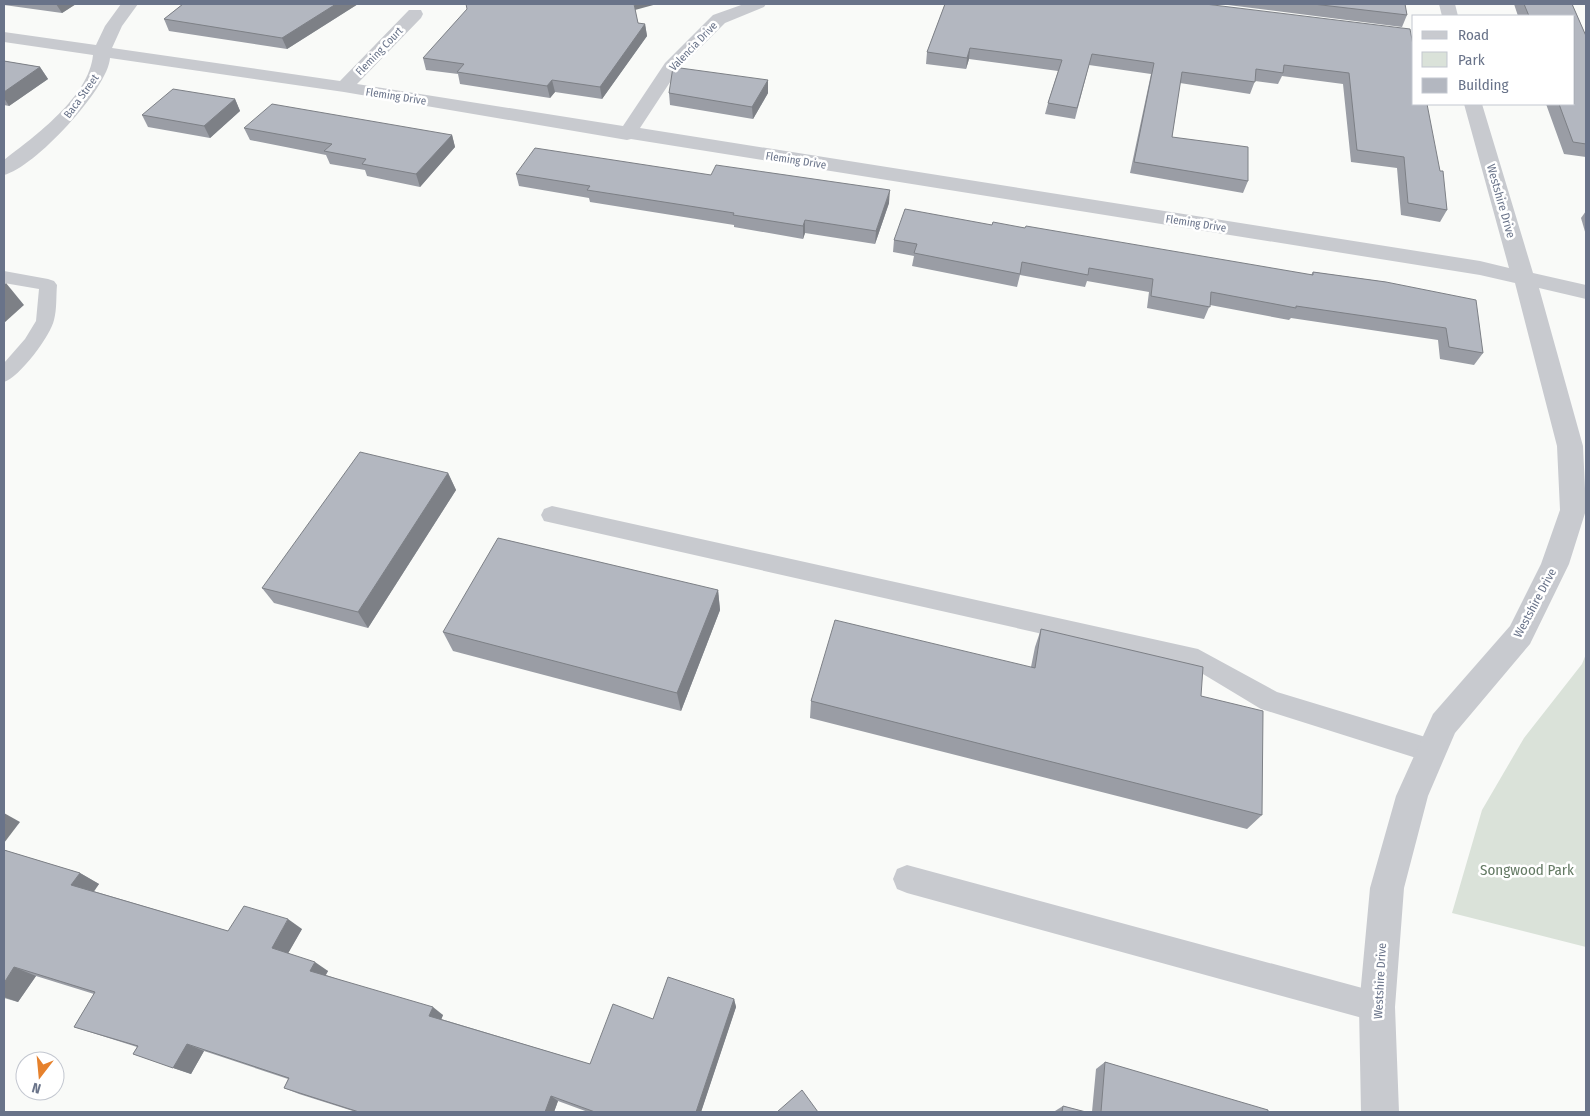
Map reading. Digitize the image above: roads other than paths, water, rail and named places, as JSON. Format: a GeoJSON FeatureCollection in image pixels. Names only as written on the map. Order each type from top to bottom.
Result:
{"type":"FeatureCollection","features":[{"type":"Feature","properties":{"kind":"street","name":"Baca Street"},"geometry":{"type":"LineString","coordinates":[[4,169],[63,120],[83,96],[101,67],[102,52],[107,34],[130,4]]}},
{"type":"Feature","properties":{"kind":"street","name":"Valencia Drive"},"geometry":{"type":"LineString","coordinates":[[628,134],[671,67],[719,19],[758,4]]}},
{"type":"Feature","properties":{"kind":"street","name":"Fleming Court"},"geometry":{"type":"LineString","coordinates":[[344,87],[415,14]]}},
{"type":"Feature","properties":{"kind":"street","name":"Fleming Drive"},"geometry":{"type":"LineString","coordinates":[[4,37],[344,87],[628,134],[1480,268],[1586,292]]}},
{"type":"Feature","properties":{"kind":"street","name":"Westshire Drive"},"geometry":{"type":"LineString","coordinates":[[1380,1112],[1377,1008],[1387,888],[1412,796],[1444,724],[1520,635],[1555,564],[1573,510],[1570,446],[1525,279],[1517,259],[1473,105]]}},
{"type":"Feature","properties":{"kind":"lane"},"geometry":{"type":"LineString","coordinates":[[4,277],[48,285],[45,321],[32,343],[4,375]]}},
{"type":"Feature","properties":{"kind":"lane"},"geometry":{"type":"LineString","coordinates":[[552,516],[1198,659],[1270,702],[1432,751]]}},
{"type":"Feature","properties":{"kind":"lane"},"geometry":{"type":"LineString","coordinates":[[907,879],[1377,1008]]}},
{"type":"Feature","properties":{"kind":"park label","name":"Songwood Park"},"geometry":{"type":"Point","coordinates":[1527,870]}}]}
